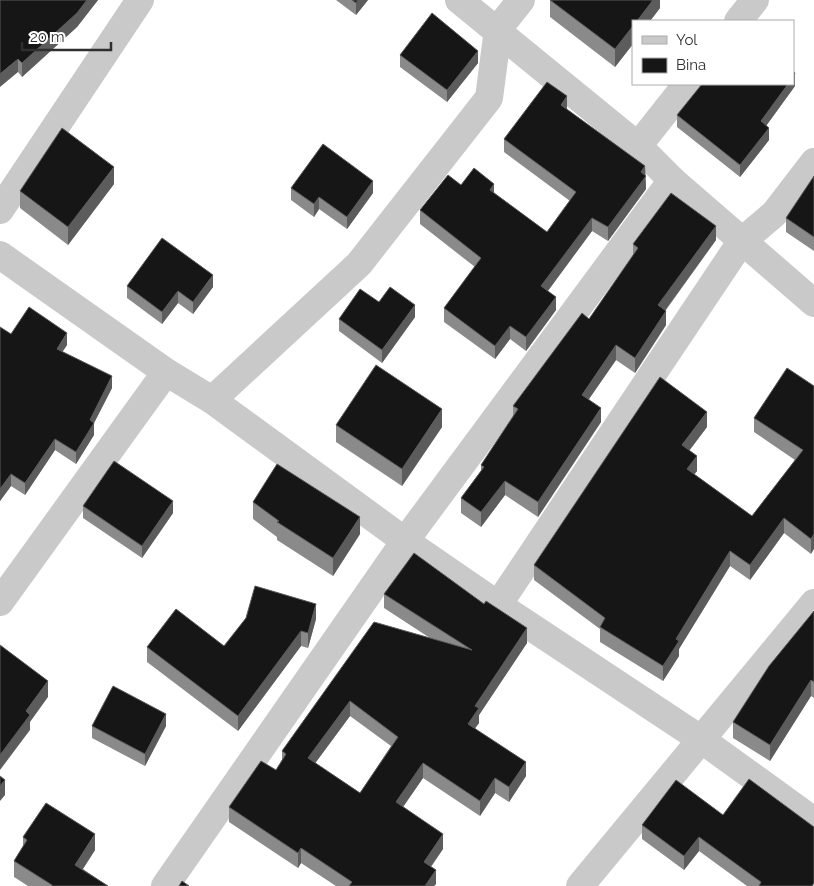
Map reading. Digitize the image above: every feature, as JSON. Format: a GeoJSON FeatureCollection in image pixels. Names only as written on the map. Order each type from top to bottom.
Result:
{"type":"FeatureCollection","features":[{"type":"Feature","properties":{"kind":"street"},"geometry":{"type":"LineString","coordinates":[[0,210],[140,0]]}},
{"type":"Feature","properties":{"kind":"street"},"geometry":{"type":"LineString","coordinates":[[460,0],[498,29],[638,146],[672,180],[741,242],[814,303]]}},
{"type":"Feature","properties":{"kind":"street"},"geometry":{"type":"LineString","coordinates":[[212,400],[360,264],[489,98],[498,29],[521,0]]}},
{"type":"Feature","properties":{"kind":"street"},"geometry":{"type":"LineString","coordinates":[[739,20],[755,0]]}},
{"type":"Feature","properties":{"kind":"street"},"geometry":{"type":"LineString","coordinates":[[638,146],[686,85]]}},
{"type":"Feature","properties":{"kind":"street"},"geometry":{"type":"LineString","coordinates":[[498,605],[741,242],[774,214],[814,162]]}},
{"type":"Feature","properties":{"kind":"street"},"geometry":{"type":"LineString","coordinates":[[165,886],[405,540],[672,180]]}},
{"type":"Feature","properties":{"kind":"street"},"geometry":{"type":"LineString","coordinates":[[0,254],[166,372],[212,400],[498,605],[702,740],[814,822]]}},
{"type":"Feature","properties":{"kind":"street"},"geometry":{"type":"LineString","coordinates":[[0,602],[166,372]]}},
{"type":"Feature","properties":{"kind":"street"},"geometry":{"type":"LineString","coordinates":[[580,886],[814,603]]}},
{"type":"Feature","properties":{"kind":"building"},"geometry":{"type":"Polygon","coordinates":[[[0,0],[87,0],[77,13],[22,63],[18,59],[0,74],[0,0]]]}},
{"type":"Feature","properties":{"kind":"building"},"geometry":{"type":"Polygon","coordinates":[[[550,0],[653,0],[638,20],[632,20],[632,27],[615,49],[550,0]]]}},
{"type":"Feature","properties":{"kind":"building"},"geometry":{"type":"Polygon","coordinates":[[[432,13],[478,51],[447,90],[400,55],[432,13]]]}},
{"type":"Feature","properties":{"kind":"building"},"geometry":{"type":"Polygon","coordinates":[[[547,82],[567,96],[561,105],[645,166],[641,172],[646,176],[608,227],[592,218],[541,286],[556,297],[526,337],[510,326],[495,346],[444,308],[481,258],[420,210],[448,175],[461,185],[474,168],[494,184],[490,190],[547,232],[576,192],[504,139],[547,82]]]}},
{"type":"Feature","properties":{"kind":"building"},"geometry":{"type":"Polygon","coordinates":[[[701,85],[787,85],[761,121],[769,128],[740,165],[677,115],[701,85]]]}},
{"type":"Feature","properties":{"kind":"building"},"geometry":{"type":"Polygon","coordinates":[[[62,128],[114,167],[68,227],[20,191],[62,128]]]}},
{"type":"Feature","properties":{"kind":"building"},"geometry":{"type":"Polygon","coordinates":[[[323,144],[373,181],[347,217],[319,197],[314,204],[291,188],[323,144]]]}},
{"type":"Feature","properties":{"kind":"building"},"geometry":{"type":"Polygon","coordinates":[[[814,176],[814,237],[786,218],[814,176]]]}},
{"type":"Feature","properties":{"kind":"building"},"geometry":{"type":"Polygon","coordinates":[[[671,193],[716,226],[658,305],[666,311],[635,358],[616,345],[582,395],[601,408],[538,502],[505,481],[481,512],[461,498],[484,467],[481,465],[518,409],[513,406],[582,313],[589,319],[638,248],[633,244],[671,193]]]}},
{"type":"Feature","properties":{"kind":"building"},"geometry":{"type":"Polygon","coordinates":[[[162,238],[213,275],[193,302],[178,291],[162,312],[127,286],[162,238]]]}},
{"type":"Feature","properties":{"kind":"building"},"geometry":{"type":"Polygon","coordinates":[[[390,287],[415,305],[382,350],[339,319],[360,289],[379,302],[390,287]]]}},
{"type":"Feature","properties":{"kind":"building"},"geometry":{"type":"Polygon","coordinates":[[[29,307],[67,333],[57,349],[112,376],[90,420],[94,423],[76,452],[55,439],[25,483],[11,474],[0,489],[0,327],[11,334],[29,307]]]}},
{"type":"Feature","properties":{"kind":"building"},"geometry":{"type":"Polygon","coordinates":[[[376,365],[442,409],[402,469],[336,425],[376,365]]]}},
{"type":"Feature","properties":{"kind":"building"},"geometry":{"type":"Polygon","coordinates":[[[787,368],[814,386],[814,534],[811,539],[784,518],[750,565],[730,551],[676,639],[679,641],[663,666],[600,627],[605,618],[534,565],[660,377],[707,412],[682,445],[697,456],[687,469],[752,516],[803,450],[754,418],[787,368]]]}},
{"type":"Feature","properties":{"kind":"building"},"geometry":{"type":"Polygon","coordinates":[[[114,461],[173,501],[142,546],[83,506],[114,461]]]}},
{"type":"Feature","properties":{"kind":"building"},"geometry":{"type":"Polygon","coordinates":[[[277,464],[360,517],[333,558],[277,522],[279,521],[253,502],[277,464]]]}},
{"type":"Feature","properties":{"kind":"building"},"geometry":{"type":"Polygon","coordinates":[[[414,553],[484,604],[486,601],[527,628],[475,706],[479,708],[468,724],[526,762],[509,787],[495,778],[480,801],[423,763],[396,802],[443,834],[424,862],[436,870],[425,886],[349,886],[352,882],[301,848],[298,853],[229,807],[261,761],[276,770],[286,754],[282,751],[374,622],[472,650],[384,594],[414,553]],[[350,701],[308,758],[360,793],[398,737],[350,701]]]}},
{"type":"Feature","properties":{"kind":"building"},"geometry":{"type":"Polygon","coordinates":[[[255,586],[316,604],[308,633],[301,631],[238,716],[147,647],[176,609],[224,646],[246,618],[255,586]]]}},
{"type":"Feature","properties":{"kind":"building"},"geometry":{"type":"Polygon","coordinates":[[[814,611],[814,682],[811,680],[770,745],[733,722],[769,666],[814,611]]]}},
{"type":"Feature","properties":{"kind":"building"},"geometry":{"type":"Polygon","coordinates":[[[0,645],[48,681],[26,711],[30,715],[0,755],[0,645]]]}},
{"type":"Feature","properties":{"kind":"building"},"geometry":{"type":"Polygon","coordinates":[[[113,686],[166,714],[145,754],[92,726],[113,686]]]}},
{"type":"Feature","properties":{"kind":"building"},"geometry":{"type":"Polygon","coordinates":[[[0,776],[5,780],[0,786],[0,776]]]}},
{"type":"Feature","properties":{"kind":"building"},"geometry":{"type":"Polygon","coordinates":[[[749,779],[814,827],[814,883],[812,886],[759,886],[761,882],[699,837],[684,856],[642,825],[676,780],[723,815],[749,779]]]}},
{"type":"Feature","properties":{"kind":"building"},"geometry":{"type":"Polygon","coordinates":[[[46,803],[95,834],[75,865],[108,886],[52,886],[14,861],[27,840],[23,837],[46,803]]]}},
{"type":"Feature","properties":{"kind":"building"},"geometry":{"type":"Polygon","coordinates":[[[182,881],[189,886],[179,886],[182,881]]]}}]}
